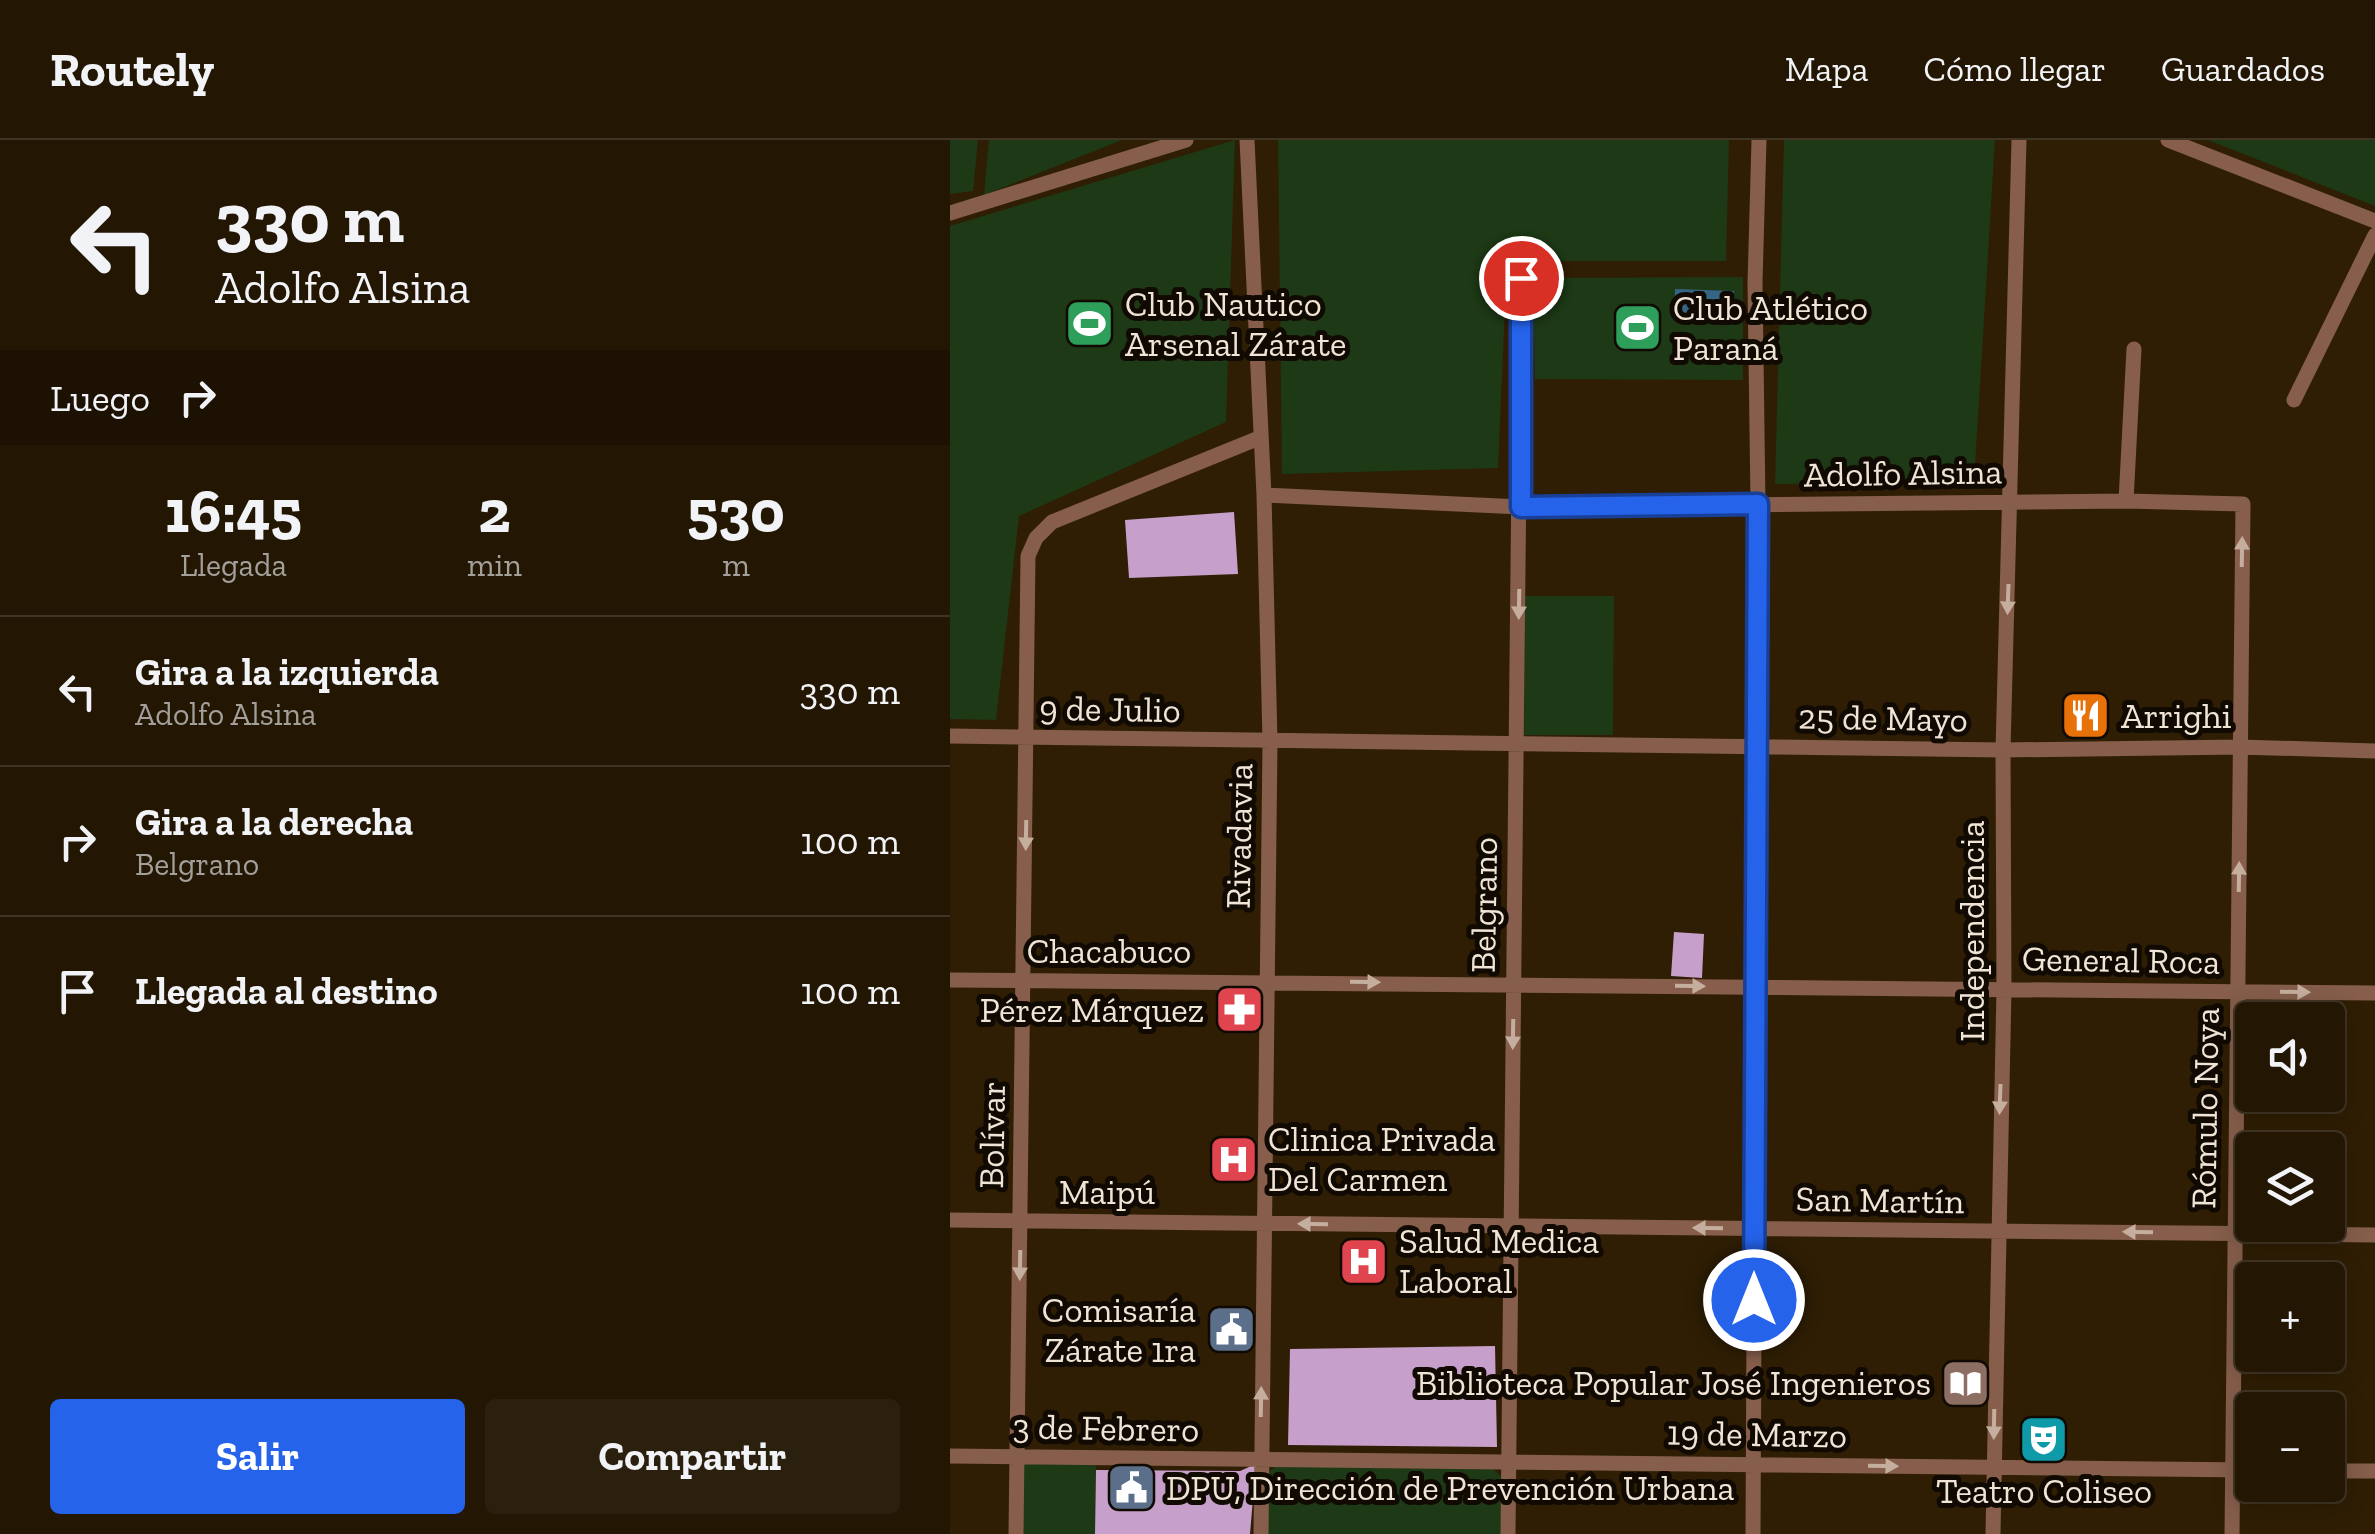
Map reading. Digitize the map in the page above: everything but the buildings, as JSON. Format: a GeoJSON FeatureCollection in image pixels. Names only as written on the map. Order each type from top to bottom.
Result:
{"type":"FeatureCollection","features":[{"type":"Feature","properties":{"kind":"street"},"geometry":{"type":"LineString","coordinates":[[950,213],[1186,140]]}},
{"type":"Feature","properties":{"kind":"street","name":"Rivadavia"},"geometry":{"type":"LineString","coordinates":[[1247,140],[1258,438],[1264,496],[1270,741],[1261,1534]]}},
{"type":"Feature","properties":{"kind":"street"},"geometry":{"type":"LineString","coordinates":[[1753,1534],[1758,504],[1755,282],[1759,140]]}},
{"type":"Feature","properties":{"kind":"street","name":"Independencia"},"geometry":{"type":"LineString","coordinates":[[1993,1534],[1996,1231],[2004,989],[2003,750],[2018,140]]}},
{"type":"Feature","properties":{"kind":"street"},"geometry":{"type":"LineString","coordinates":[[2168,140],[2375,220]]}},
{"type":"Feature","properties":{"kind":"street"},"geometry":{"type":"LineString","coordinates":[[2294,400],[2375,235]]}},
{"type":"Feature","properties":{"kind":"street","name":"Belgrano"},"geometry":{"type":"LineString","coordinates":[[1508,1534],[1521,278]]}},
{"type":"Feature","properties":{"kind":"street"},"geometry":{"type":"LineString","coordinates":[[2126,501],[2134,349]]}},
{"type":"Feature","properties":{"kind":"street","name":"Bolívar"},"geometry":{"type":"LineString","coordinates":[[1016,1534],[1028,556],[1036,538],[1052,522],[1258,438]]}},
{"type":"Feature","properties":{"kind":"street","name":"Adolfo Alsina"},"geometry":{"type":"LineString","coordinates":[[1264,496],[1521,507],[2126,501],[2243,504]]}},
{"type":"Feature","properties":{"kind":"street","name":"Rómulo Noya"},"geometry":{"type":"LineString","coordinates":[[2232,1534],[2243,504]]}},
{"type":"Feature","properties":{"kind":"street","name":"9 de Julio"},"geometry":{"type":"LineString","coordinates":[[950,736],[1270,741]]}},
{"type":"Feature","properties":{"kind":"street","name":"25 de Mayo"},"geometry":{"type":"LineString","coordinates":[[1270,741],[2375,751]]}},
{"type":"Feature","properties":{"kind":"street","name":"Chacabuco"},"geometry":{"type":"LineString","coordinates":[[950,980],[1267,980]]}},
{"type":"Feature","properties":{"kind":"street","name":"General Roca"},"geometry":{"type":"LineString","coordinates":[[1267,980],[2375,993]]}},
{"type":"Feature","properties":{"kind":"street","name":"Maipú"},"geometry":{"type":"LineString","coordinates":[[950,1220],[1264,1224]]}},
{"type":"Feature","properties":{"kind":"street","name":"San Martín"},"geometry":{"type":"LineString","coordinates":[[1264,1224],[2375,1235]]}},
{"type":"Feature","properties":{"kind":"street","name":"3 de Febrero"},"geometry":{"type":"LineString","coordinates":[[950,1456],[1260,1460]]}},
{"type":"Feature","properties":{"kind":"street","name":"19 de Marzo"},"geometry":{"type":"LineString","coordinates":[[1260,1460],[2232,1470]]}},
{"type":"Feature","properties":{"kind":"street"},"geometry":{"type":"LineString","coordinates":[[2345,1471],[2375,1471]]}},
{"type":"Feature","properties":{"kind":"green space"},"geometry":{"type":"Polygon","coordinates":[[[950,140],[978,140],[973,191],[950,194],[950,140]]]}},
{"type":"Feature","properties":{"kind":"green space"},"geometry":{"type":"Polygon","coordinates":[[[989,140],[1122,140],[984,195],[989,140]]]}},
{"type":"Feature","properties":{"kind":"green space","name":"Club Nautico Arsenal Zárate"},"geometry":{"type":"Polygon","coordinates":[[[1235,140],[1226,422],[1019,516],[996,720],[950,719],[950,226],[1235,140]]]}},
{"type":"Feature","properties":{"kind":"green space"},"geometry":{"type":"Polygon","coordinates":[[[1278,140],[1729,140],[1726,261],[1507,261],[1498,468],[1282,474],[1278,140]]]}},
{"type":"Feature","properties":{"kind":"green space"},"geometry":{"type":"Polygon","coordinates":[[[1784,140],[1995,140],[1974,482],[1775,484],[1784,140]]]}},
{"type":"Feature","properties":{"kind":"green space"},"geometry":{"type":"Polygon","coordinates":[[[2208,140],[2375,140],[2375,206],[2208,140]]]}},
{"type":"Feature","properties":{"kind":"green space","name":"Club Atlético Paraná"},"geometry":{"type":"Polygon","coordinates":[[[1743,277],[1743,380],[1535,379],[1533,278],[1743,277]]]}},
{"type":"Feature","properties":{"kind":"green space"},"geometry":{"type":"Polygon","coordinates":[[[1525,596],[1614,596],[1613,735],[1524,735],[1525,596]]]}},
{"type":"Feature","properties":{"kind":"green space"},"geometry":{"type":"Polygon","coordinates":[[[1022,1459],[1096,1462],[1095,1534],[1020,1534],[1022,1459]]]}},
{"type":"Feature","properties":{"kind":"green space"},"geometry":{"type":"Polygon","coordinates":[[[1279,1464],[1491,1467],[1502,1477],[1502,1534],[1267,1534],[1267,1473],[1279,1464]]]}},
{"type":"Feature","properties":{"kind":"water"},"geometry":{"type":"Polygon","coordinates":[[[1675,289],[1734,291],[1736,318],[1674,316],[1675,289]]]}},
{"type":"Feature","properties":{"kind":"place","name":"Club Nautico Arsenal Zárate"},"geometry":{"type":"Point","coordinates":[1090,324]}},
{"type":"Feature","properties":{"kind":"place","name":"Club Atlético Paraná"},"geometry":{"type":"Point","coordinates":[1638,328]}},
{"type":"Feature","properties":{"kind":"place","name":"Arrighi"},"geometry":{"type":"Point","coordinates":[2086,716]}},
{"type":"Feature","properties":{"kind":"place","name":"Pérez Márquez"},"geometry":{"type":"Point","coordinates":[1239,1010]}},
{"type":"Feature","properties":{"kind":"place","name":"Clinica Privada Del Carmen"},"geometry":{"type":"Point","coordinates":[1233,1159]}},
{"type":"Feature","properties":{"kind":"place","name":"Salud Medica Laboral"},"geometry":{"type":"Point","coordinates":[1364,1261]}},
{"type":"Feature","properties":{"kind":"place","name":"Comisaría Zárate 1ra"},"geometry":{"type":"Point","coordinates":[1231,1330]}},
{"type":"Feature","properties":{"kind":"place","name":"Biblioteca Popular José Ingenieros"},"geometry":{"type":"Point","coordinates":[1966,1383]}},
{"type":"Feature","properties":{"kind":"place","name":"Teatro Coliseo"},"geometry":{"type":"Point","coordinates":[2044,1439]}},
{"type":"Feature","properties":{"kind":"place","name":"DPU, Dirección de Prevención Urbana"},"geometry":{"type":"Point","coordinates":[1131,1488]}},
{"type":"Feature","properties":{"kind":"route"},"geometry":{"type":"LineString","coordinates":[[1521,278],[1521,507],[1758,504],[1754,1300]]}}]}
